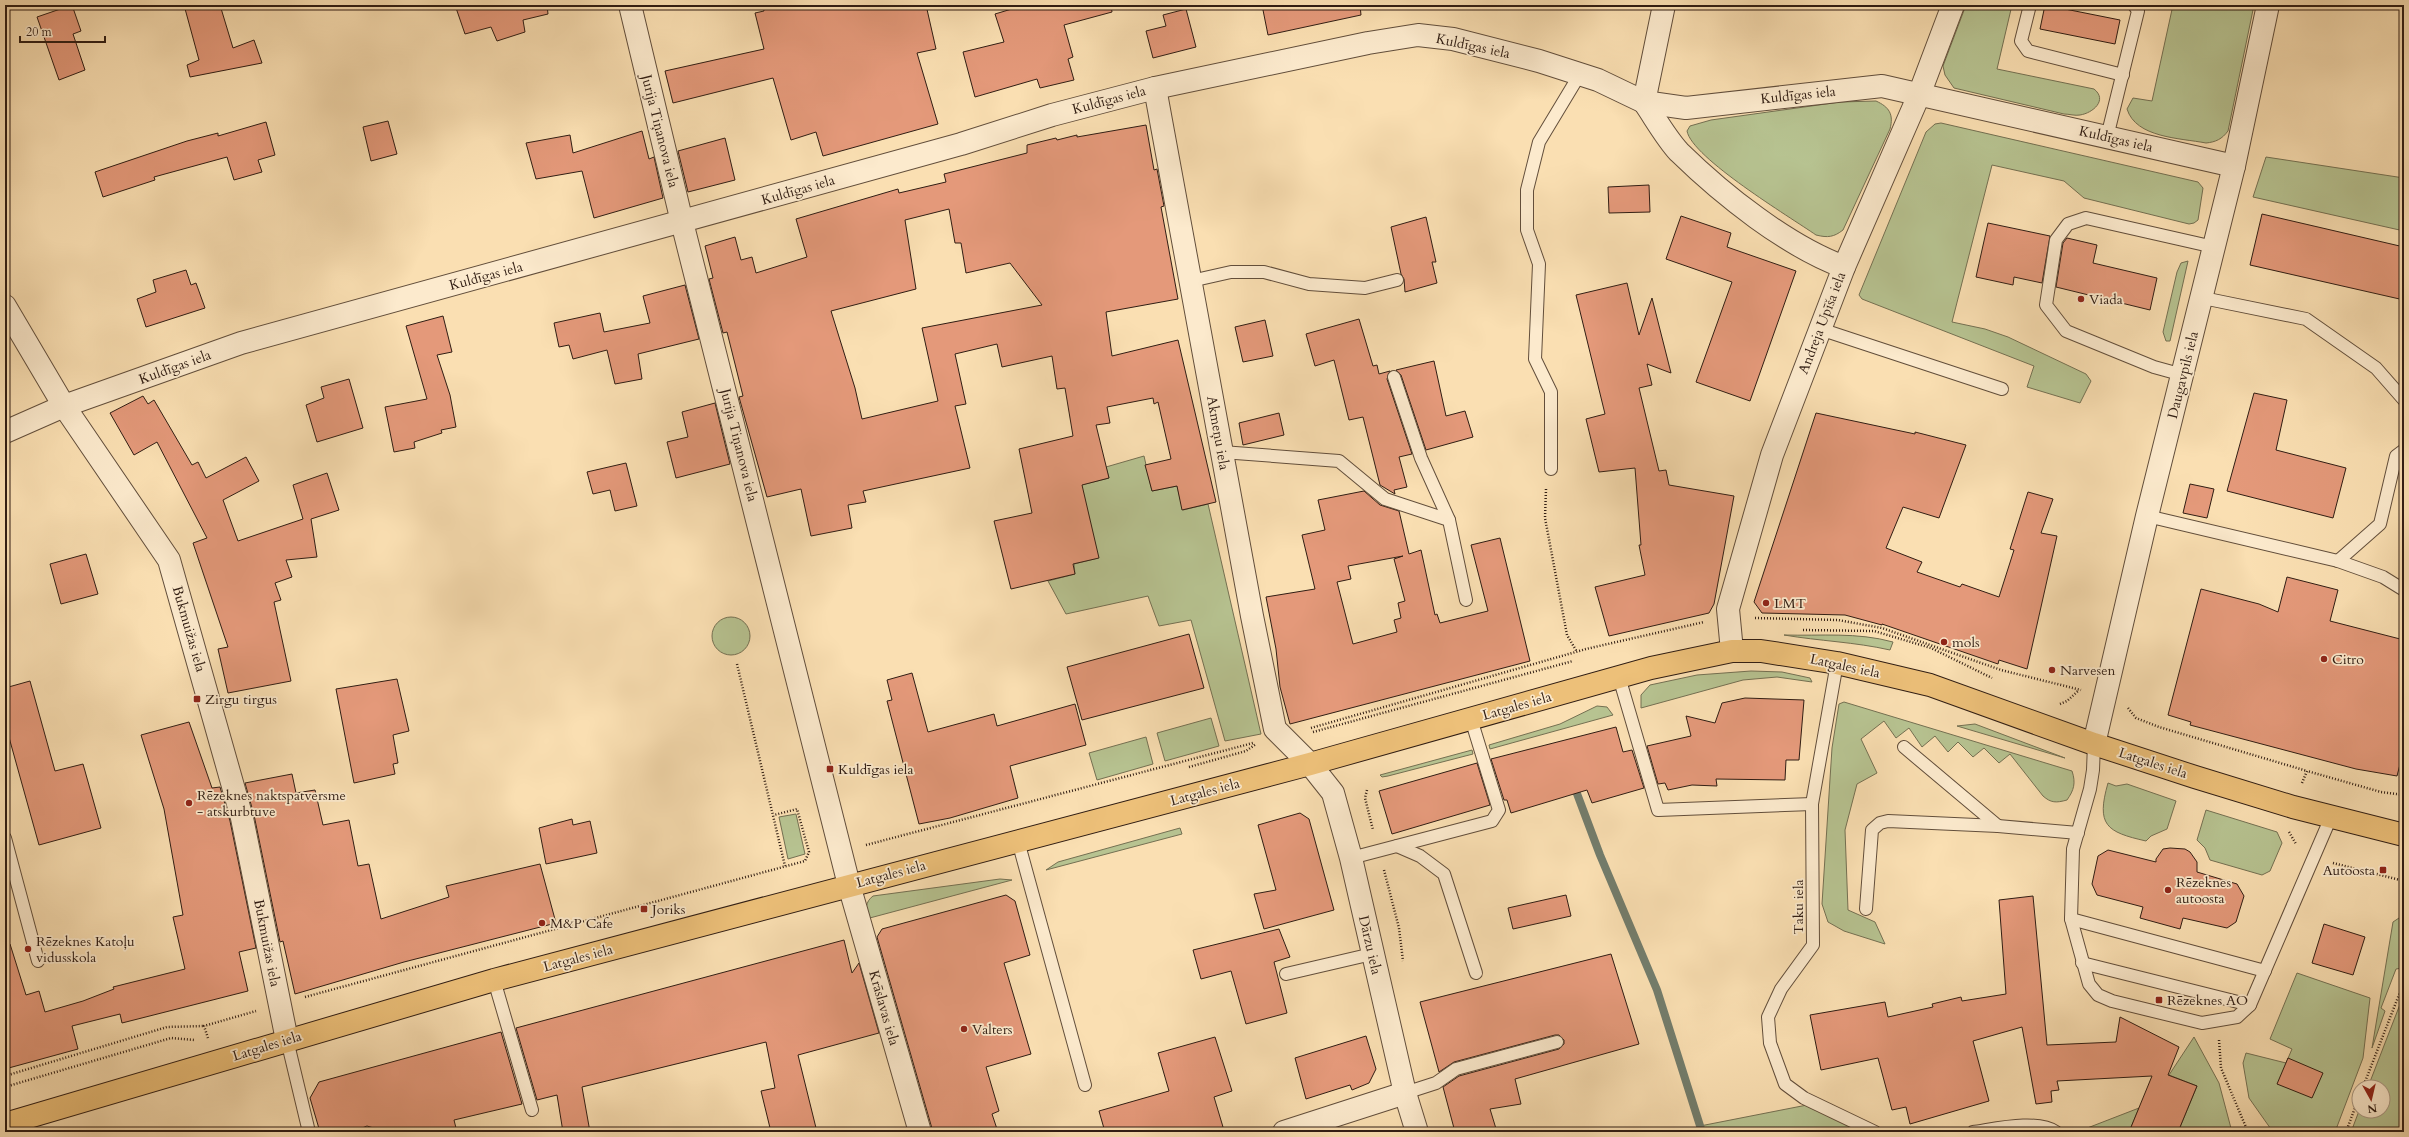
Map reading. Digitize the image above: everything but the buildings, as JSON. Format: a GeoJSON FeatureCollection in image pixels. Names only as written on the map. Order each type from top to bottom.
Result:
{"type":"FeatureCollection","features":[{"type":"Feature","properties":{"kind":"main road","name":"Latgales iela"},"geometry":{"type":"LineString","coordinates":[[9,1126],[287,1040],[494,980],[848,885],[1310,764],[1651,668],[1732,651],[1761,651],[1837,663],[1930,685],[2094,744],[2331,818],[2404,835]]}},
{"type":"Feature","properties":{"kind":"street","name":"Jurija Tiņanova iela"},"geometry":{"type":"LineString","coordinates":[[630,5],[682,222],[848,885]]}},
{"type":"Feature","properties":{"kind":"street"},"geometry":{"type":"LineString","coordinates":[[1664,5],[1644,102],[1678,151],[1744,208],[1798,245],[1824,260],[1844,267]]}},
{"type":"Feature","properties":{"kind":"street","name":"Andreja Upīša iela"},"geometry":{"type":"LineString","coordinates":[[1732,651],[1728,608],[1772,455],[1844,267],[1919,95],[1953,5]]}},
{"type":"Feature","properties":{"kind":"street","name":"Daugavpils iela"},"geometry":{"type":"LineString","coordinates":[[2094,744],[2147,516],[2203,298],[2234,166],[2268,5]]}},
{"type":"Feature","properties":{"kind":"street","name":"Kuldīgas iela"},"geometry":{"type":"LineString","coordinates":[[5,432],[64,406],[241,343],[954,147],[1052,115],[1155,88],[1368,43],[1418,35],[1453,39],[1580,74],[1644,102],[1686,108],[1882,86],[2234,166]]}},
{"type":"Feature","properties":{"kind":"street","name":"Akmeņu iela"},"geometry":{"type":"LineString","coordinates":[[1155,88],[1275,729],[1310,764]]}},
{"type":"Feature","properties":{"kind":"street","name":"Bukmuižas iela"},"geometry":{"type":"LineString","coordinates":[[5,306],[64,406],[169,560],[242,818],[287,1040]]}},
{"type":"Feature","properties":{"kind":"street","name":"Dārzu iela"},"geometry":{"type":"LineString","coordinates":[[1310,764],[1333,792],[1351,858],[1405,1093],[1417,1132]]}},
{"type":"Feature","properties":{"kind":"street","name":"Krāslavas iela"},"geometry":{"type":"LineString","coordinates":[[848,885],[920,1132]]}},
{"type":"Feature","properties":{"kind":"street"},"geometry":{"type":"LineString","coordinates":[[1284,1132],[1405,1093]]}},
{"type":"Feature","properties":{"kind":"lane"},"geometry":{"type":"LineString","coordinates":[[2030,5],[2021,41],[2028,51],[2123,75]]}},
{"type":"Feature","properties":{"kind":"lane"},"geometry":{"type":"LineString","coordinates":[[2107,137],[2138,11],[2134,5]]}},
{"type":"Feature","properties":{"kind":"lane"},"geometry":{"type":"LineString","coordinates":[[1551,469],[1551,392],[1534,359],[1539,264],[1527,230],[1527,190],[1540,142],[1580,74]]}},
{"type":"Feature","properties":{"kind":"lane"},"geometry":{"type":"LineString","coordinates":[[2183,375],[2154,367],[2066,331],[2046,305],[2056,240],[2068,224],[2086,218],[2214,247]]}},
{"type":"Feature","properties":{"kind":"lane"},"geometry":{"type":"LineString","coordinates":[[1191,281],[1231,272],[1264,272],[1309,284],[1365,288],[1397,280]]}},
{"type":"Feature","properties":{"kind":"lane"},"geometry":{"type":"LineString","coordinates":[[2203,298],[2306,319],[2376,368],[2404,400]]}},
{"type":"Feature","properties":{"kind":"lane"},"geometry":{"type":"LineString","coordinates":[[1820,329],[2002,389]]}},
{"type":"Feature","properties":{"kind":"lane"},"geometry":{"type":"LineString","coordinates":[[1394,376],[1421,458],[1449,520],[1466,600]]}},
{"type":"Feature","properties":{"kind":"lane"},"geometry":{"type":"LineString","coordinates":[[2338,561],[2380,524],[2396,456],[2404,450]]}},
{"type":"Feature","properties":{"kind":"lane"},"geometry":{"type":"LineString","coordinates":[[1222,452],[1339,461],[1385,499],[1449,520]]}},
{"type":"Feature","properties":{"kind":"lane"},"geometry":{"type":"LineString","coordinates":[[2147,516],[2338,561],[2383,577],[2404,590]]}},
{"type":"Feature","properties":{"kind":"lane","name":"Taku iela"},"geometry":{"type":"LineString","coordinates":[[1837,663],[1812,804],[1813,945],[1781,990],[1768,1016],[1770,1043],[1785,1084],[1804,1098],[1875,1132]]}},
{"type":"Feature","properties":{"kind":"lane"},"geometry":{"type":"LineString","coordinates":[[1619,677],[1658,810],[1812,804]]}},
{"type":"Feature","properties":{"kind":"lane"},"geometry":{"type":"LineString","coordinates":[[1351,858],[1492,821],[1498,810],[1471,719]]}},
{"type":"Feature","properties":{"kind":"lane"},"geometry":{"type":"LineString","coordinates":[[2094,744],[2093,770],[2073,848],[2071,919],[2089,984],[2098,995],[2112,1001],[2186,1021],[2202,1023],[2237,1017],[2250,1005],[2331,818]]}},
{"type":"Feature","properties":{"kind":"lane"},"geometry":{"type":"LineString","coordinates":[[1904,747],[1998,826]]}},
{"type":"Feature","properties":{"kind":"lane"},"geometry":{"type":"LineString","coordinates":[[1866,909],[1872,830],[1880,823],[1888,821],[1998,826],[2078,833]]}},
{"type":"Feature","properties":{"kind":"lane"},"geometry":{"type":"LineString","coordinates":[[5,838],[38,961]]}},
{"type":"Feature","properties":{"kind":"lane"},"geometry":{"type":"LineString","coordinates":[[1018,841],[1085,1085]]}},
{"type":"Feature","properties":{"kind":"lane"},"geometry":{"type":"LineString","coordinates":[[1397,846],[1420,856],[1444,874],[1476,973]]}},
{"type":"Feature","properties":{"kind":"lane"},"geometry":{"type":"LineString","coordinates":[[2071,919],[2265,971]]}},
{"type":"Feature","properties":{"kind":"lane"},"geometry":{"type":"LineString","coordinates":[[1286,974],[1372,954]]}},
{"type":"Feature","properties":{"kind":"lane"},"geometry":{"type":"LineString","coordinates":[[2082,963],[2250,1005]]}},
{"type":"Feature","properties":{"kind":"lane"},"geometry":{"type":"LineString","coordinates":[[494,980],[532,1110]]}},
{"type":"Feature","properties":{"kind":"lane"},"geometry":{"type":"LineString","coordinates":[[287,1040],[309,1132]]}},
{"type":"Feature","properties":{"kind":"lane"},"geometry":{"type":"LineString","coordinates":[[1405,1093],[1436,1083],[1456,1069],[1557,1042]]}},
{"type":"Feature","properties":{"kind":"lane"},"geometry":{"type":"LineString","coordinates":[[1973,1132],[2034,1125],[2051,1128],[2056,1132]]}},
{"type":"Feature","properties":{"kind":"path"},"geometry":{"type":"LineString","coordinates":[[1551,469],[1544,497],[1545,518],[1567,635],[1578,652]]}},
{"type":"Feature","properties":{"kind":"path"},"geometry":{"type":"LineString","coordinates":[[737,664],[785,866]]}},
{"type":"Feature","properties":{"kind":"path"},"geometry":{"type":"LineString","coordinates":[[2125,704],[2136,718],[2159,728],[2381,792],[2404,795]]}},
{"type":"Feature","properties":{"kind":"path"},"geometry":{"type":"LineString","coordinates":[[863,845],[1264,740]]}},
{"type":"Feature","properties":{"kind":"path"},"geometry":{"type":"LineString","coordinates":[[2302,783],[2307,771]]}},
{"type":"Feature","properties":{"kind":"path"},"geometry":{"type":"LineString","coordinates":[[301,998],[805,860],[809,852],[797,809],[774,815]]}},
{"type":"Feature","properties":{"kind":"path"},"geometry":{"type":"LineString","coordinates":[[2332,863],[2404,882]]}},
{"type":"Feature","properties":{"kind":"path"},"geometry":{"type":"LineString","coordinates":[[2366,1079],[2404,982]]}},
{"type":"Feature","properties":{"kind":"path"},"geometry":{"type":"LineString","coordinates":[[5,1076],[167,1027],[204,1026],[259,1010]]}},
{"type":"Feature","properties":{"kind":"path"},"geometry":{"type":"LineString","coordinates":[[2218,1021],[2221,1068],[2248,1132]]}},
{"type":"Feature","properties":{"kind":"path"},"geometry":{"type":"LineString","coordinates":[[204,1026],[209,1043]]}},
{"type":"Feature","properties":{"kind":"path"},"geometry":{"type":"LineString","coordinates":[[2346,1132],[2351,1119]]}},
{"type":"Feature","properties":{"kind":"green space"},"geometry":{"type":"Polygon","coordinates":[[[1966,5],[2012,5],[1997,69],[2094,89],[2100,97],[2099,102],[2094,109],[2085,114],[2064,114],[1954,88],[1945,75],[1943,66],[1966,5]]]}},
{"type":"Feature","properties":{"kind":"green space"},"geometry":{"type":"Polygon","coordinates":[[[2173,5],[2254,5],[2228,131],[2221,138],[2213,142],[2206,143],[2172,138],[2149,131],[2139,126],[2132,119],[2127,109],[2133,98],[2152,101],[2173,5]]]}},
{"type":"Feature","properties":{"kind":"green space"},"geometry":{"type":"Polygon","coordinates":[[[1876,101],[1884,106],[1891,115],[1890,129],[1843,230],[1831,236],[1816,235],[1723,171],[1693,142],[1687,131],[1690,126],[1711,120],[1840,102],[1876,101]]]}},
{"type":"Feature","properties":{"kind":"green space"},"geometry":{"type":"Polygon","coordinates":[[[1941,123],[2198,182],[2203,188],[2198,220],[2189,224],[2084,198],[2064,181],[1992,165],[1952,322],[1985,329],[2008,337],[2086,374],[2091,381],[2080,403],[2027,387],[2034,366],[1862,299],[1859,295],[1926,132],[1935,124],[1941,123]]]}},
{"type":"Feature","properties":{"kind":"green space"},"geometry":{"type":"Polygon","coordinates":[[[2266,157],[2404,178],[2404,231],[2253,197],[2266,157]]]}},
{"type":"Feature","properties":{"kind":"green space"},"geometry":{"type":"Polygon","coordinates":[[[2188,261],[2170,341],[2166,341],[2163,332],[2177,272],[2181,263],[2188,261]]]}},
{"type":"Feature","properties":{"kind":"green space"},"geometry":{"type":"Polygon","coordinates":[[[1144,456],[1152,491],[1177,486],[1183,510],[1208,504],[1261,734],[1225,741],[1191,620],[1159,626],[1148,596],[1066,614],[1048,581],[1075,574],[1074,564],[1098,558],[1081,485],[1109,478],[1106,467],[1144,456]]]}},
{"type":"Feature","properties":{"kind":"green space"},"geometry":{"type":"Polygon","coordinates":[[[727,617],[735,617],[742,620],[747,625],[750,636],[747,647],[742,652],[735,655],[727,655],[720,652],[715,647],[712,640],[712,632],[715,625],[720,620],[727,617]]]}},
{"type":"Feature","properties":{"kind":"green space"},"geometry":{"type":"Polygon","coordinates":[[[1784,635],[1839,635],[1866,637],[1893,642],[1890,650],[1864,645],[1784,635]]]}},
{"type":"Feature","properties":{"kind":"green space"},"geometry":{"type":"Polygon","coordinates":[[[1751,671],[1782,672],[1810,678],[1812,682],[1777,677],[1743,680],[1641,708],[1641,695],[1650,685],[1697,675],[1751,671]]]}},
{"type":"Feature","properties":{"kind":"green space"},"geometry":{"type":"Polygon","coordinates":[[[1844,702],[2072,771],[2074,779],[2073,790],[2067,800],[2054,802],[2043,796],[2010,754],[1999,763],[1984,748],[1973,757],[1958,742],[1948,752],[1935,736],[1922,747],[1909,728],[1896,738],[1884,721],[1861,739],[1877,773],[1857,784],[1845,830],[1848,910],[1875,922],[1885,944],[1844,931],[1828,922],[1822,904],[1832,748],[1839,704],[1844,702]]]}},
{"type":"Feature","properties":{"kind":"green space"},"geometry":{"type":"Polygon","coordinates":[[[1597,706],[1607,707],[1613,715],[1490,749],[1489,745],[1560,724],[1597,706]]]}},
{"type":"Feature","properties":{"kind":"green space"},"geometry":{"type":"Polygon","coordinates":[[[1211,718],[1219,746],[1165,761],[1157,733],[1211,718]]]}},
{"type":"Feature","properties":{"kind":"green space"},"geometry":{"type":"Polygon","coordinates":[[[1975,724],[2065,758],[1957,726],[1975,724]]]}},
{"type":"Feature","properties":{"kind":"green space"},"geometry":{"type":"Polygon","coordinates":[[[1146,737],[1153,764],[1097,780],[1089,753],[1146,737]]]}},
{"type":"Feature","properties":{"kind":"green space"},"geometry":{"type":"Polygon","coordinates":[[[1472,750],[1473,754],[1388,776],[1382,777],[1380,775],[1472,750]]]}},
{"type":"Feature","properties":{"kind":"green space"},"geometry":{"type":"Polygon","coordinates":[[[2108,783],[2116,786],[2127,784],[2176,801],[2167,829],[2151,836],[2146,841],[2132,838],[2113,830],[2104,817],[2103,809],[2108,783]]]}},
{"type":"Feature","properties":{"kind":"green space"},"geometry":{"type":"Polygon","coordinates":[[[2206,810],[2277,832],[2282,843],[2270,871],[2262,875],[2210,860],[2205,848],[2197,840],[2206,810]]]}},
{"type":"Feature","properties":{"kind":"green space"},"geometry":{"type":"Polygon","coordinates":[[[796,814],[805,854],[788,859],[779,817],[796,814]]]}},
{"type":"Feature","properties":{"kind":"green space"},"geometry":{"type":"Polygon","coordinates":[[[1180,828],[1182,834],[1046,870],[1058,862],[1180,828]]]}},
{"type":"Feature","properties":{"kind":"green space"},"geometry":{"type":"Polygon","coordinates":[[[1000,879],[1012,880],[866,919],[867,903],[873,896],[1000,879]]]}},
{"type":"Feature","properties":{"kind":"green space"},"geometry":{"type":"Polygon","coordinates":[[[2399,918],[2404,919],[2404,964],[2402,968],[2396,969],[2381,1008],[2385,1011],[2372,1048],[2393,922],[2399,918]]]}},
{"type":"Feature","properties":{"kind":"green space"},"geometry":{"type":"Polygon","coordinates":[[[2297,973],[2370,998],[2363,1058],[2355,1079],[2351,1079],[2351,1090],[2335,1132],[2273,1132],[2249,1098],[2243,1063],[2246,1053],[2286,1063],[2292,1049],[2270,1039],[2297,973]]]}},
{"type":"Feature","properties":{"kind":"green space"},"geometry":{"type":"Polygon","coordinates":[[[2404,994],[2404,1132],[2351,1132],[2356,1119],[2391,1119],[2391,1079],[2371,1079],[2404,994]]]}},
{"type":"Feature","properties":{"kind":"green space"},"geometry":{"type":"Polygon","coordinates":[[[2194,1037],[2219,1083],[2232,1132],[2178,1132],[2197,1086],[2169,1075],[2194,1037]]]}},
{"type":"Feature","properties":{"kind":"green space"},"geometry":{"type":"Polygon","coordinates":[[[1807,1105],[1864,1132],[1702,1132],[1700,1126],[1807,1105]]]}},
{"type":"Feature","properties":{"kind":"green space"},"geometry":{"type":"Polygon","coordinates":[[[2139,1108],[2129,1132],[2077,1132],[2139,1108]]]}},
{"type":"Feature","properties":{"kind":"waterway"},"geometry":{"type":"LineString","coordinates":[[1573,783],[1600,855],[1657,990],[1702,1132]]}},
{"type":"Feature","properties":{"kind":"place","name":"Viada"},"geometry":{"type":"Point","coordinates":[2081,299]}},
{"type":"Feature","properties":{"kind":"place","name":"LMT"},"geometry":{"type":"Point","coordinates":[1766,603]}},
{"type":"Feature","properties":{"kind":"place","name":"mols"},"geometry":{"type":"Point","coordinates":[1944,642]}},
{"type":"Feature","properties":{"kind":"place","name":"Citro"},"geometry":{"type":"Point","coordinates":[2324,659]}},
{"type":"Feature","properties":{"kind":"place","name":"Narvesen"},"geometry":{"type":"Point","coordinates":[2052,670]}},
{"type":"Feature","properties":{"kind":"place","name":"Zirgu tirgus"},"geometry":{"type":"Point","coordinates":[197,699]}},
{"type":"Feature","properties":{"kind":"place","name":"Kuldīgas iela"},"geometry":{"type":"Point","coordinates":[830,769]}},
{"type":"Feature","properties":{"kind":"place","name":"Rēzeknes naktspatversme - atskurbtuve"},"geometry":{"type":"Point","coordinates":[189,803]}},
{"type":"Feature","properties":{"kind":"place","name":"Autoosta"},"geometry":{"type":"Point","coordinates":[2383,870]}},
{"type":"Feature","properties":{"kind":"place","name":"Rēzeknes autoosta"},"geometry":{"type":"Point","coordinates":[2168,890]}},
{"type":"Feature","properties":{"kind":"place","name":"Joriks"},"geometry":{"type":"Point","coordinates":[644,909]}},
{"type":"Feature","properties":{"kind":"place","name":"M&P Cafe"},"geometry":{"type":"Point","coordinates":[542,923]}},
{"type":"Feature","properties":{"kind":"place","name":"Rēzeknes Katoļu vidusskola"},"geometry":{"type":"Point","coordinates":[28,949]}},
{"type":"Feature","properties":{"kind":"place","name":"Rēzeknes AO"},"geometry":{"type":"Point","coordinates":[2159,1000]}},
{"type":"Feature","properties":{"kind":"place","name":"Valters"},"geometry":{"type":"Point","coordinates":[964,1029]}}]}
